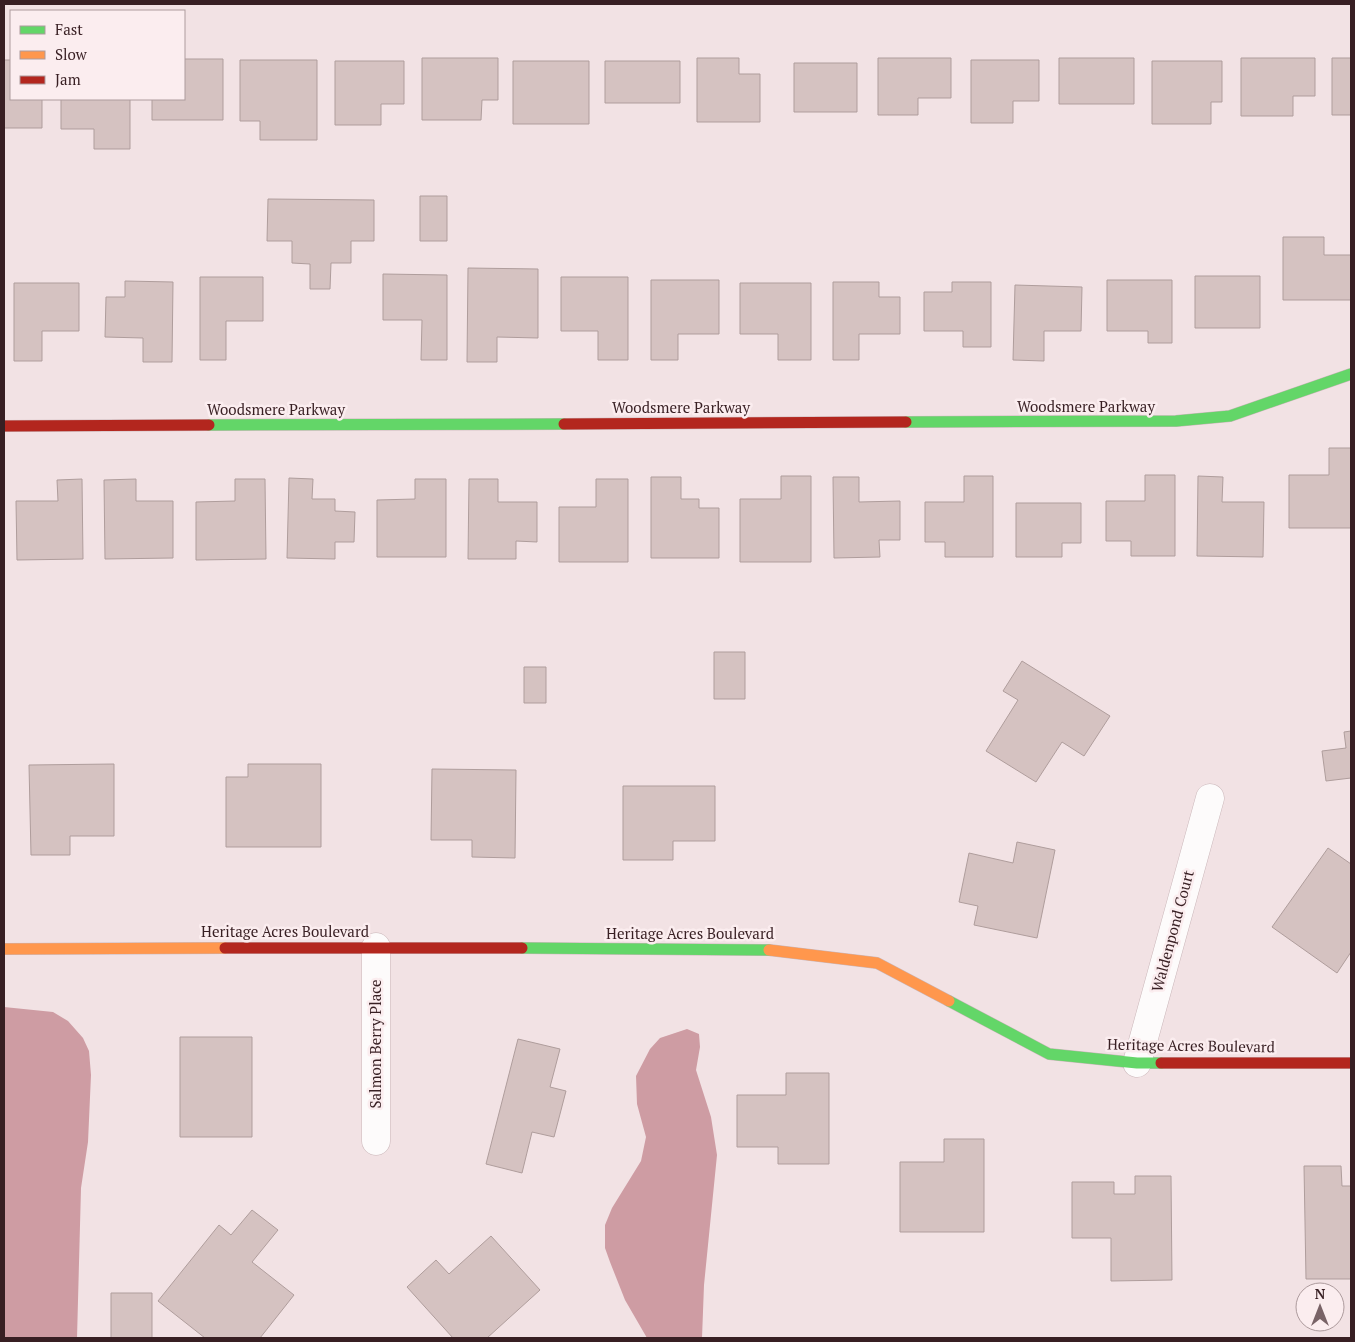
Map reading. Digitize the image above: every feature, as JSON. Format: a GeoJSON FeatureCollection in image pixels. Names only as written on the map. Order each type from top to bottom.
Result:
{"type":"FeatureCollection","features":[{"type":"Feature","properties":{"kind":"street","name":"Woodsmere Parkway"},"geometry":{"type":"LineString","coordinates":[[4,426],[1176,421],[1230,416],[1351,374]]}},
{"type":"Feature","properties":{"kind":"street","name":"Waldenpond Court"},"geometry":{"type":"LineString","coordinates":[[1137,1063],[1210,798]]}},
{"type":"Feature","properties":{"kind":"street","name":"Heritage Acres Boulevard"},"geometry":{"type":"LineString","coordinates":[[4,949],[376,947],[778,950],[878,963],[1049,1054],[1137,1063],[1351,1063]]}},
{"type":"Feature","properties":{"kind":"street","name":"Salmon Berry Place"},"geometry":{"type":"LineString","coordinates":[[376,947],[376,1140]]}},
{"type":"Feature","properties":{"kind":"shaded area"},"geometry":{"type":"Polygon","coordinates":[[[4,1007],[53,1012],[68,1021],[83,1038],[89,1051],[91,1075],[88,1142],[81,1188],[77,1338],[4,1338],[4,1007]]]}},
{"type":"Feature","properties":{"kind":"shaded area"},"geometry":{"type":"Polygon","coordinates":[[[687,1029],[699,1034],[700,1047],[696,1070],[711,1117],[717,1155],[704,1285],[702,1338],[647,1338],[625,1300],[610,1262],[605,1248],[605,1225],[612,1208],[641,1161],[646,1137],[637,1104],[636,1076],[650,1049],[660,1038],[687,1029]]]}},
{"type":"Feature","properties":{"kind":"building"},"geometry":{"type":"Polygon","coordinates":[[[422,58],[498,58],[498,100],[482,100],[481,120],[422,120],[422,58]]]}},
{"type":"Feature","properties":{"kind":"building"},"geometry":{"type":"Polygon","coordinates":[[[697,58],[739,58],[739,74],[760,74],[760,122],[697,122],[697,58]]]}},
{"type":"Feature","properties":{"kind":"building"},"geometry":{"type":"Polygon","coordinates":[[[878,58],[951,58],[951,98],[918,98],[918,115],[878,115],[878,58]]]}},
{"type":"Feature","properties":{"kind":"building"},"geometry":{"type":"Polygon","coordinates":[[[1059,58],[1134,58],[1134,104],[1059,104],[1059,58]]]}},
{"type":"Feature","properties":{"kind":"building"},"geometry":{"type":"Polygon","coordinates":[[[1241,58],[1315,58],[1315,96],[1293,96],[1293,116],[1241,116],[1241,58]]]}},
{"type":"Feature","properties":{"kind":"building"},"geometry":{"type":"Polygon","coordinates":[[[1332,58],[1351,58],[1351,115],[1332,115],[1332,58]]]}},
{"type":"Feature","properties":{"kind":"building"},"geometry":{"type":"Polygon","coordinates":[[[185,59],[223,59],[223,120],[152,120],[152,100],[185,100],[185,59]]]}},
{"type":"Feature","properties":{"kind":"building"},"geometry":{"type":"Polygon","coordinates":[[[4,60],[10,60],[10,100],[42,100],[42,128],[4,128],[4,60]]]}},
{"type":"Feature","properties":{"kind":"building"},"geometry":{"type":"Polygon","coordinates":[[[240,60],[317,60],[317,140],[260,140],[260,121],[240,121],[240,60]]]}},
{"type":"Feature","properties":{"kind":"building"},"geometry":{"type":"Polygon","coordinates":[[[971,60],[1039,60],[1039,101],[1013,101],[1013,123],[971,123],[971,60]]]}},
{"type":"Feature","properties":{"kind":"building"},"geometry":{"type":"Polygon","coordinates":[[[335,61],[404,61],[404,104],[381,104],[381,125],[335,125],[335,61]]]}},
{"type":"Feature","properties":{"kind":"building"},"geometry":{"type":"Polygon","coordinates":[[[513,61],[589,61],[589,124],[513,124],[513,61]]]}},
{"type":"Feature","properties":{"kind":"building"},"geometry":{"type":"Polygon","coordinates":[[[605,61],[680,61],[680,103],[605,103],[605,61]]]}},
{"type":"Feature","properties":{"kind":"building"},"geometry":{"type":"Polygon","coordinates":[[[1152,61],[1222,61],[1222,102],[1211,102],[1211,124],[1152,124],[1152,61]]]}},
{"type":"Feature","properties":{"kind":"building"},"geometry":{"type":"Polygon","coordinates":[[[794,63],[857,63],[857,112],[794,112],[794,63]]]}},
{"type":"Feature","properties":{"kind":"building"},"geometry":{"type":"Polygon","coordinates":[[[61,100],[130,100],[130,149],[94,149],[94,129],[61,129],[61,100]]]}},
{"type":"Feature","properties":{"kind":"building"},"geometry":{"type":"Polygon","coordinates":[[[420,196],[447,196],[447,241],[420,241],[420,196]]]}},
{"type":"Feature","properties":{"kind":"building"},"geometry":{"type":"Polygon","coordinates":[[[268,199],[374,200],[374,241],[351,241],[351,263],[331,263],[330,289],[310,289],[310,264],[292,263],[292,241],[267,241],[268,199]]]}},
{"type":"Feature","properties":{"kind":"building"},"geometry":{"type":"Polygon","coordinates":[[[1283,237],[1324,237],[1324,255],[1351,255],[1351,300],[1283,300],[1283,237]]]}},
{"type":"Feature","properties":{"kind":"building"},"geometry":{"type":"Polygon","coordinates":[[[468,268],[538,269],[538,338],[497,337],[497,362],[467,362],[468,268]]]}},
{"type":"Feature","properties":{"kind":"building"},"geometry":{"type":"Polygon","coordinates":[[[383,274],[447,275],[447,360],[421,360],[422,320],[383,320],[383,274]]]}},
{"type":"Feature","properties":{"kind":"building"},"geometry":{"type":"Polygon","coordinates":[[[1195,276],[1260,276],[1260,328],[1195,328],[1195,276]]]}},
{"type":"Feature","properties":{"kind":"building"},"geometry":{"type":"Polygon","coordinates":[[[200,277],[263,277],[263,321],[226,321],[226,360],[200,360],[200,277]]]}},
{"type":"Feature","properties":{"kind":"building"},"geometry":{"type":"Polygon","coordinates":[[[561,277],[628,277],[628,360],[598,360],[598,331],[561,331],[561,277]]]}},
{"type":"Feature","properties":{"kind":"building"},"geometry":{"type":"Polygon","coordinates":[[[651,280],[719,280],[719,334],[678,334],[678,360],[651,360],[651,280]]]}},
{"type":"Feature","properties":{"kind":"building"},"geometry":{"type":"Polygon","coordinates":[[[1107,280],[1172,280],[1172,343],[1148,343],[1148,331],[1107,331],[1107,280]]]}},
{"type":"Feature","properties":{"kind":"building"},"geometry":{"type":"Polygon","coordinates":[[[125,281],[173,282],[172,362],[143,362],[143,338],[105,337],[106,297],[125,297],[125,281]]]}},
{"type":"Feature","properties":{"kind":"building"},"geometry":{"type":"Polygon","coordinates":[[[833,282],[879,282],[879,297],[900,297],[900,334],[859,334],[859,360],[833,360],[833,282]]]}},
{"type":"Feature","properties":{"kind":"building"},"geometry":{"type":"Polygon","coordinates":[[[952,282],[991,282],[991,347],[963,347],[963,331],[924,331],[924,292],[952,292],[952,282]]]}},
{"type":"Feature","properties":{"kind":"building"},"geometry":{"type":"Polygon","coordinates":[[[14,283],[79,283],[79,331],[42,331],[42,361],[14,361],[14,283]]]}},
{"type":"Feature","properties":{"kind":"building"},"geometry":{"type":"Polygon","coordinates":[[[740,283],[811,283],[811,360],[778,360],[778,334],[740,334],[740,283]]]}},
{"type":"Feature","properties":{"kind":"building"},"geometry":{"type":"Polygon","coordinates":[[[1015,285],[1082,287],[1081,331],[1044,331],[1044,361],[1013,360],[1015,285]]]}},
{"type":"Feature","properties":{"kind":"building"},"geometry":{"type":"Polygon","coordinates":[[[1329,448],[1351,448],[1351,528],[1289,528],[1289,475],[1329,475],[1329,448]]]}},
{"type":"Feature","properties":{"kind":"building"},"geometry":{"type":"Polygon","coordinates":[[[1145,475],[1175,475],[1175,556],[1131,556],[1131,541],[1106,541],[1106,501],[1145,501],[1145,475]]]}},
{"type":"Feature","properties":{"kind":"building"},"geometry":{"type":"Polygon","coordinates":[[[781,476],[811,476],[811,562],[740,562],[740,499],[781,499],[781,476]]]}},
{"type":"Feature","properties":{"kind":"building"},"geometry":{"type":"Polygon","coordinates":[[[964,476],[993,476],[993,557],[945,557],[945,542],[925,542],[925,502],[964,502],[964,476]]]}},
{"type":"Feature","properties":{"kind":"building"},"geometry":{"type":"Polygon","coordinates":[[[1198,476],[1223,477],[1222,502],[1264,502],[1263,557],[1197,556],[1198,476]]]}},
{"type":"Feature","properties":{"kind":"building"},"geometry":{"type":"Polygon","coordinates":[[[651,477],[681,477],[681,499],[699,499],[699,508],[719,508],[719,558],[651,558],[651,477]]]}},
{"type":"Feature","properties":{"kind":"building"},"geometry":{"type":"Polygon","coordinates":[[[833,477],[859,477],[859,502],[900,501],[900,540],[879,540],[880,557],[834,558],[833,477]]]}},
{"type":"Feature","properties":{"kind":"building"},"geometry":{"type":"Polygon","coordinates":[[[289,478],[313,479],[312,499],[335,499],[335,511],[355,512],[354,542],[335,542],[335,559],[287,558],[289,478]]]}},
{"type":"Feature","properties":{"kind":"building"},"geometry":{"type":"Polygon","coordinates":[[[82,479],[83,559],[17,560],[16,501],[58,501],[57,480],[82,479]]]}},
{"type":"Feature","properties":{"kind":"building"},"geometry":{"type":"Polygon","coordinates":[[[136,479],[136,501],[173,501],[173,558],[105,559],[104,480],[136,479]]]}},
{"type":"Feature","properties":{"kind":"building"},"geometry":{"type":"Polygon","coordinates":[[[235,479],[265,479],[266,559],[196,560],[196,502],[235,501],[235,479]]]}},
{"type":"Feature","properties":{"kind":"building"},"geometry":{"type":"Polygon","coordinates":[[[415,479],[446,479],[446,557],[377,557],[377,500],[415,499],[415,479]]]}},
{"type":"Feature","properties":{"kind":"building"},"geometry":{"type":"Polygon","coordinates":[[[469,479],[498,479],[498,502],[537,502],[537,542],[516,541],[516,559],[468,559],[469,479]]]}},
{"type":"Feature","properties":{"kind":"building"},"geometry":{"type":"Polygon","coordinates":[[[596,479],[628,479],[628,562],[559,562],[559,507],[596,507],[596,479]]]}},
{"type":"Feature","properties":{"kind":"building"},"geometry":{"type":"Polygon","coordinates":[[[1016,503],[1081,503],[1081,543],[1062,543],[1062,557],[1016,557],[1016,503]]]}},
{"type":"Feature","properties":{"kind":"building"},"geometry":{"type":"Polygon","coordinates":[[[714,652],[745,652],[745,699],[714,699],[714,652]]]}},
{"type":"Feature","properties":{"kind":"building"},"geometry":{"type":"Polygon","coordinates":[[[1022,661],[1110,716],[1084,756],[1062,742],[1036,782],[986,751],[1018,700],[1003,691],[1022,661]]]}},
{"type":"Feature","properties":{"kind":"building"},"geometry":{"type":"Polygon","coordinates":[[[524,667],[546,667],[546,703],[524,703],[524,667]]]}},
{"type":"Feature","properties":{"kind":"building"},"geometry":{"type":"Polygon","coordinates":[[[1351,731],[1351,778],[1326,781],[1322,751],[1346,748],[1344,732],[1351,731]]]}},
{"type":"Feature","properties":{"kind":"building"},"geometry":{"type":"Polygon","coordinates":[[[114,764],[114,836],[70,836],[70,855],[31,855],[29,765],[114,764]]]}},
{"type":"Feature","properties":{"kind":"building"},"geometry":{"type":"Polygon","coordinates":[[[248,764],[321,764],[321,847],[226,847],[226,777],[248,777],[248,764]]]}},
{"type":"Feature","properties":{"kind":"building"},"geometry":{"type":"Polygon","coordinates":[[[432,769],[516,770],[515,858],[472,857],[472,840],[431,840],[432,769]]]}},
{"type":"Feature","properties":{"kind":"building"},"geometry":{"type":"Polygon","coordinates":[[[623,786],[715,786],[715,841],[673,841],[673,860],[623,860],[623,786]]]}},
{"type":"Feature","properties":{"kind":"building"},"geometry":{"type":"Polygon","coordinates":[[[1017,842],[1055,850],[1037,938],[974,925],[978,906],[959,902],[969,853],[1013,863],[1017,842]]]}},
{"type":"Feature","properties":{"kind":"building"},"geometry":{"type":"Polygon","coordinates":[[[1328,848],[1351,864],[1351,952],[1337,973],[1272,927],[1328,848]]]}},
{"type":"Feature","properties":{"kind":"building"},"geometry":{"type":"Polygon","coordinates":[[[180,1037],[252,1037],[252,1137],[180,1137],[180,1037]]]}},
{"type":"Feature","properties":{"kind":"building"},"geometry":{"type":"Polygon","coordinates":[[[518,1039],[560,1049],[550,1087],[566,1091],[554,1137],[532,1132],[522,1173],[486,1164],[518,1039]]]}},
{"type":"Feature","properties":{"kind":"building"},"geometry":{"type":"Polygon","coordinates":[[[786,1073],[829,1073],[829,1164],[778,1164],[778,1147],[737,1147],[737,1095],[786,1095],[786,1073]]]}},
{"type":"Feature","properties":{"kind":"building"},"geometry":{"type":"Polygon","coordinates":[[[944,1139],[984,1139],[984,1232],[900,1232],[900,1162],[944,1162],[944,1139]]]}},
{"type":"Feature","properties":{"kind":"building"},"geometry":{"type":"Polygon","coordinates":[[[1304,1166],[1341,1166],[1342,1186],[1351,1186],[1351,1279],[1306,1279],[1304,1166]]]}},
{"type":"Feature","properties":{"kind":"building"},"geometry":{"type":"Polygon","coordinates":[[[1135,1176],[1171,1176],[1172,1280],[1111,1281],[1111,1238],[1072,1238],[1072,1182],[1114,1182],[1114,1194],[1135,1194],[1135,1176]]]}},
{"type":"Feature","properties":{"kind":"building"},"geometry":{"type":"Polygon","coordinates":[[[252,1210],[278,1230],[252,1262],[294,1295],[260,1338],[205,1338],[158,1301],[219,1225],[231,1235],[252,1210]]]}},
{"type":"Feature","properties":{"kind":"building"},"geometry":{"type":"Polygon","coordinates":[[[491,1236],[540,1290],[487,1338],[453,1338],[407,1287],[436,1260],[449,1274],[491,1236]]]}},
{"type":"Feature","properties":{"kind":"building"},"geometry":{"type":"Polygon","coordinates":[[[111,1293],[152,1293],[152,1338],[111,1338],[111,1293]]]}},
{"type":"Feature","properties":{"kind":"traffic: fast"},"geometry":{"type":"LineString","coordinates":[[906,422],[1176,421],[1230,416],[1351,374]]}},
{"type":"Feature","properties":{"kind":"traffic: fast"},"geometry":{"type":"LineString","coordinates":[[209,425],[564,424]]}},
{"type":"Feature","properties":{"kind":"traffic: fast"},"geometry":{"type":"LineString","coordinates":[[522,948],[769,950]]}},
{"type":"Feature","properties":{"kind":"traffic: fast"},"geometry":{"type":"LineString","coordinates":[[949,1001],[1049,1054],[1137,1063],[1161,1063]]}},
{"type":"Feature","properties":{"kind":"traffic: slow"},"geometry":{"type":"LineString","coordinates":[[4,949],[225,948]]}},
{"type":"Feature","properties":{"kind":"traffic: slow"},"geometry":{"type":"LineString","coordinates":[[769,950],[877,963],[949,1001]]}},
{"type":"Feature","properties":{"kind":"traffic: jam"},"geometry":{"type":"LineString","coordinates":[[564,424],[906,422]]}},
{"type":"Feature","properties":{"kind":"traffic: jam"},"geometry":{"type":"LineString","coordinates":[[4,426],[209,425]]}},
{"type":"Feature","properties":{"kind":"traffic: jam"},"geometry":{"type":"LineString","coordinates":[[225,948],[522,948]]}},
{"type":"Feature","properties":{"kind":"traffic: jam"},"geometry":{"type":"LineString","coordinates":[[1161,1063],[1351,1063]]}}]}
